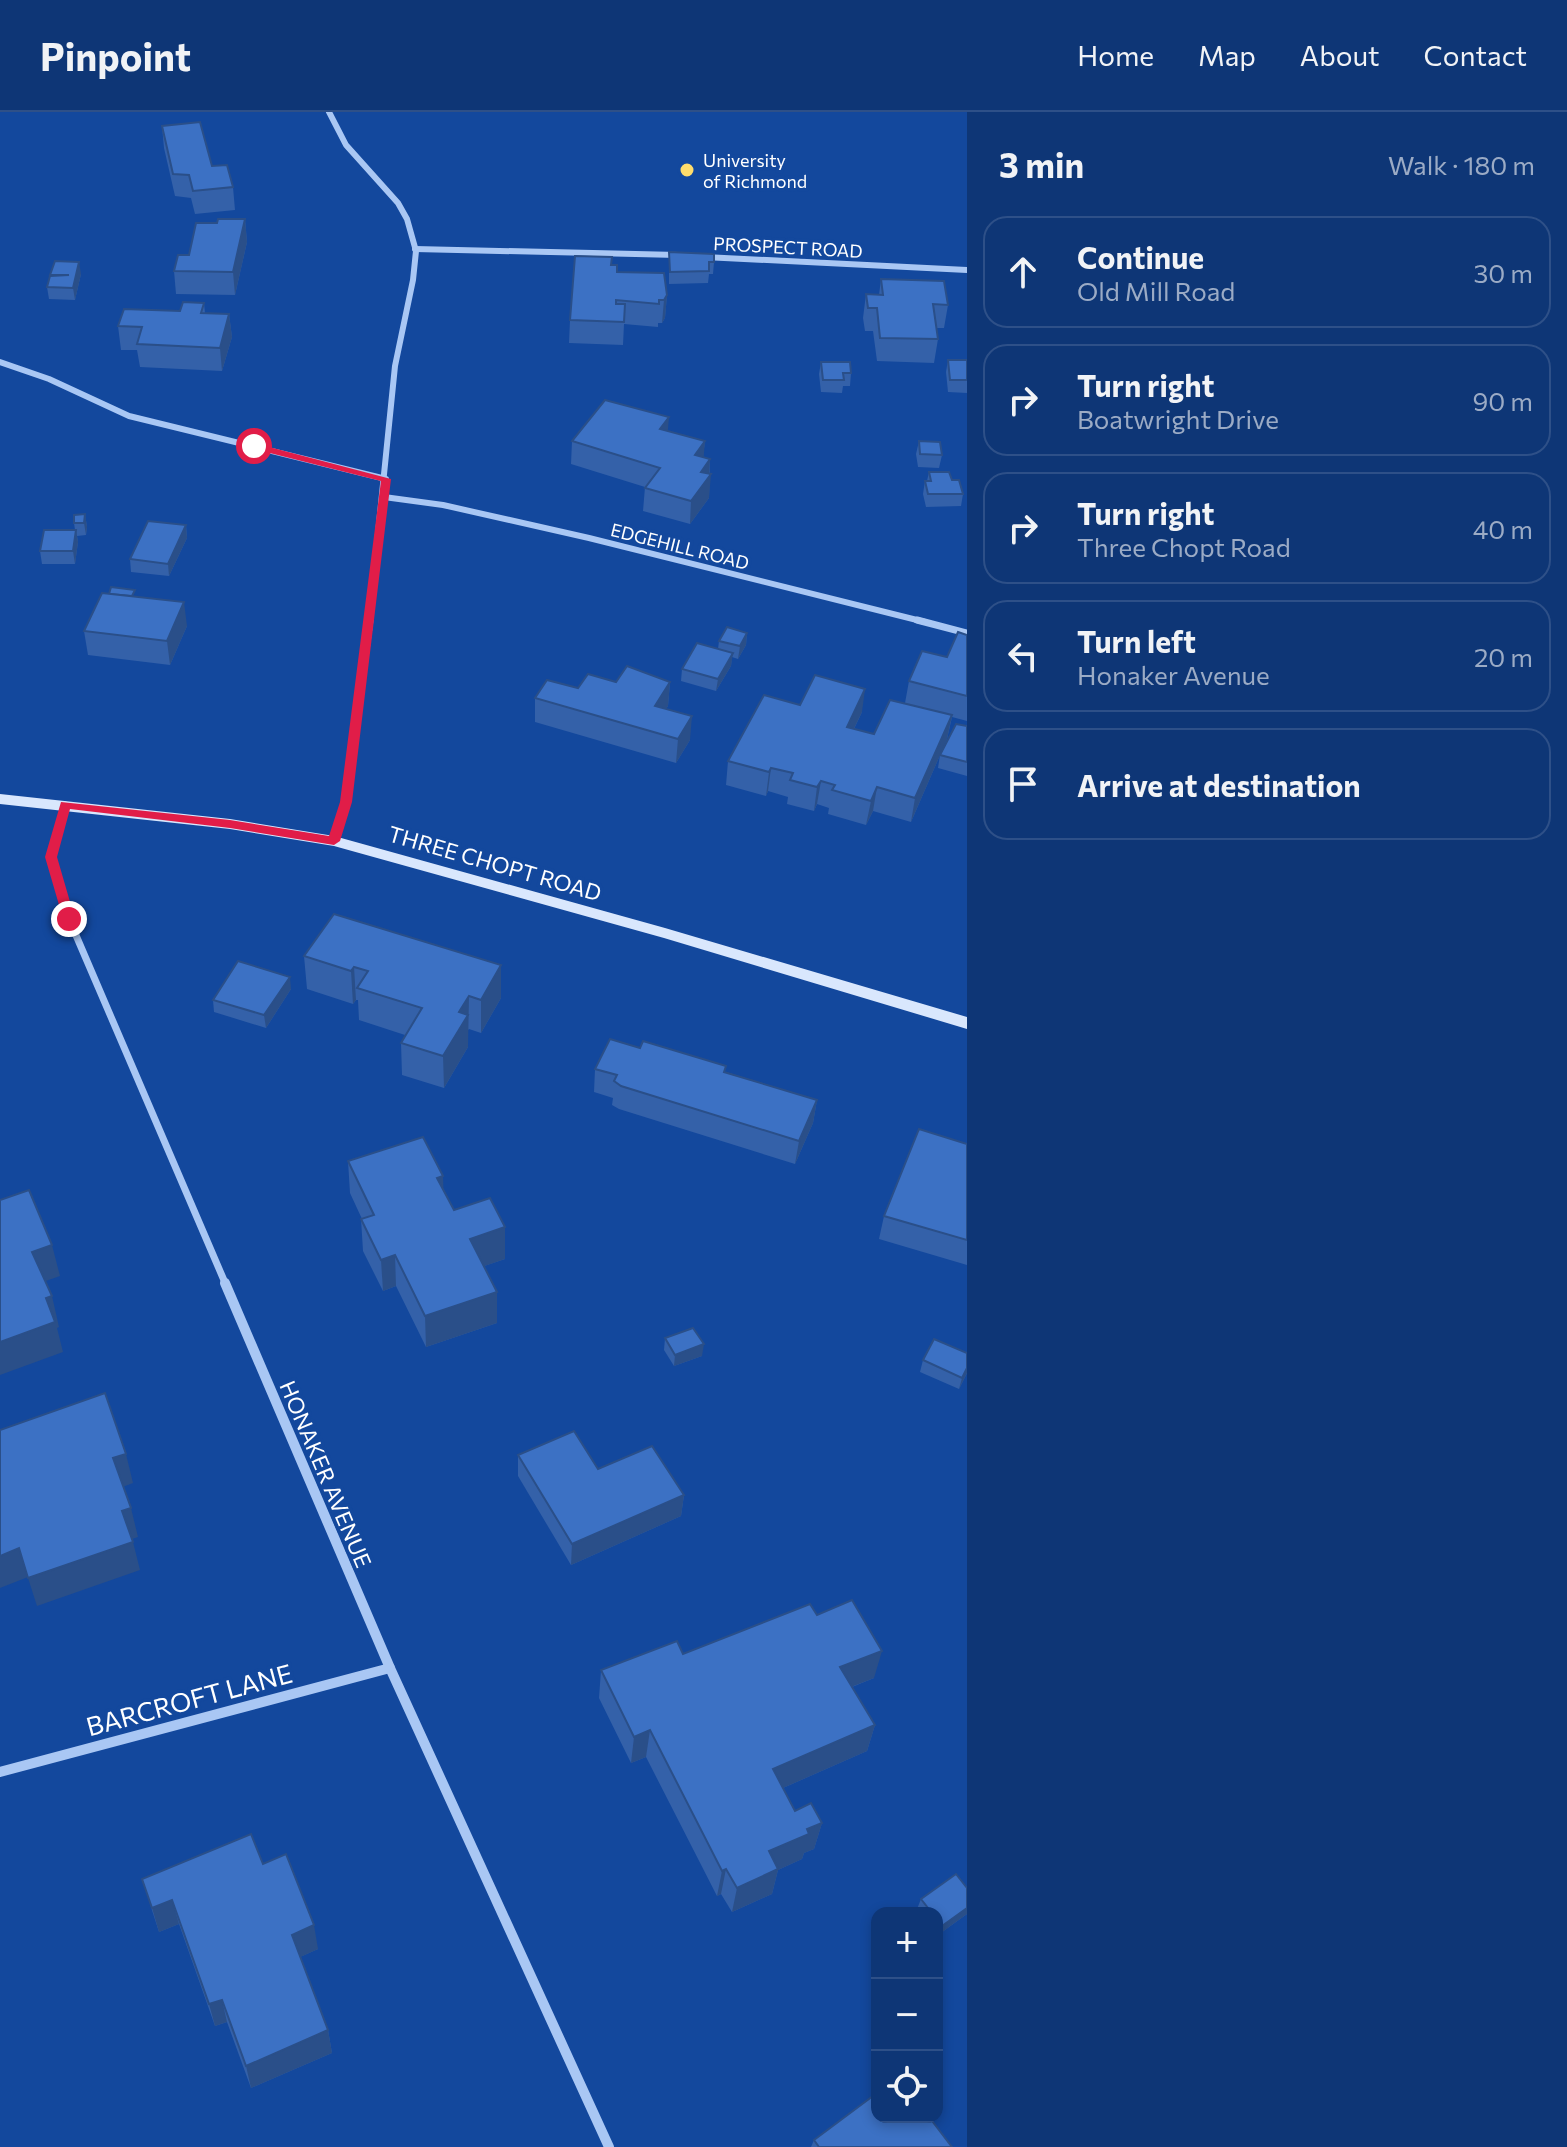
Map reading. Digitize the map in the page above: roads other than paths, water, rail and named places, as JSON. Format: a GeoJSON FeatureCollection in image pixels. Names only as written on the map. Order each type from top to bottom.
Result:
{"type":"FeatureCollection","features":[{"type":"Feature","properties":{"kind":"main road","name":"THREE CHOPT ROAD"},"geometry":{"type":"LineString","coordinates":[[0,799],[230,824],[334,841],[665,933],[967,1023]]}},
{"type":"Feature","properties":{"kind":"street"},"geometry":{"type":"LineString","coordinates":[[329,112],[341,135],[400,208],[410,227],[415,249],[414,270],[397,349],[384,497],[346,802],[334,841]]}},
{"type":"Feature","properties":{"kind":"street"},"geometry":{"type":"LineString","coordinates":[[415,249],[679,255]]}},
{"type":"Feature","properties":{"kind":"street","name":"PROSPECT ROAD"},"geometry":{"type":"LineString","coordinates":[[695,256],[967,270]]}},
{"type":"Feature","properties":{"kind":"street"},"geometry":{"type":"LineString","coordinates":[[0,362],[49,379],[129,416],[386,479]]}},
{"type":"Feature","properties":{"kind":"street","name":"EDGEHILL ROAD"},"geometry":{"type":"LineString","coordinates":[[384,497],[443,505],[589,538],[967,633]]}},
{"type":"Feature","properties":{"kind":"street","name":"HONAKER AVENUE"},"geometry":{"type":"LineString","coordinates":[[65,805],[51,857],[69,919],[390,1668],[609,2147]]}},
{"type":"Feature","properties":{"kind":"street","name":"BARCROFT LANE"},"geometry":{"type":"LineString","coordinates":[[0,1772],[390,1668]]}},
{"type":"Feature","properties":{"kind":"place","name":"University of Richmond"},"geometry":{"type":"Point","coordinates":[687,170]}}]}
